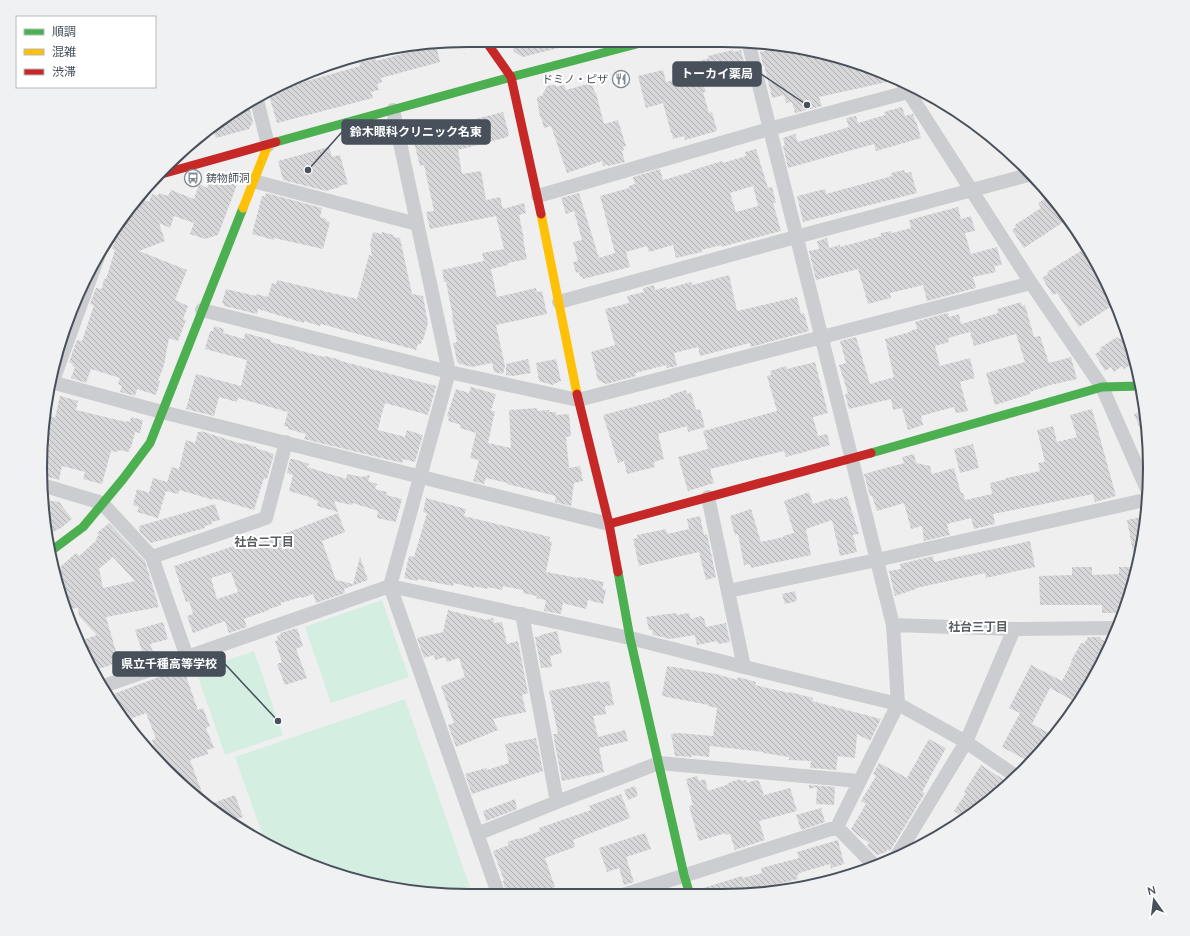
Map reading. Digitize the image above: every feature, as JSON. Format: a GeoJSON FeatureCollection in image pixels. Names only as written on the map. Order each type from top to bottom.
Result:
{"type":"FeatureCollection","features":[{"type":"Feature","properties":{"kind":"street"},"geometry":{"type":"LineString","coordinates":[[490,47],[511,77],[538,196],[578,400],[609,524],[630,638],[688,889]]}},
{"type":"Feature","properties":{"kind":"street"},"geometry":{"type":"LineString","coordinates":[[168,172],[511,77],[625,47]]}},
{"type":"Feature","properties":{"kind":"street"},"geometry":{"type":"LineString","coordinates":[[644,889],[837,827],[898,704],[893,625],[750,48]]}},
{"type":"Feature","properties":{"kind":"street"},"geometry":{"type":"LineString","coordinates":[[538,196],[769,129],[903,88]]}},
{"type":"Feature","properties":{"kind":"street"},"geometry":{"type":"LineString","coordinates":[[906,89],[1031,283],[1102,387],[1143,479]]}},
{"type":"Feature","properties":{"kind":"street"},"geometry":{"type":"LineString","coordinates":[[55,548],[83,527],[123,479],[150,443],[268,145],[258,103]]}},
{"type":"Feature","properties":{"kind":"street"},"geometry":{"type":"LineString","coordinates":[[393,110],[449,372],[390,586],[497,889]]}},
{"type":"Feature","properties":{"kind":"street"},"geometry":{"type":"LineString","coordinates":[[559,302],[1025,176]]}},
{"type":"Feature","properties":{"kind":"street"},"geometry":{"type":"LineString","coordinates":[[253,181],[417,224]]}},
{"type":"Feature","properties":{"kind":"street"},"geometry":{"type":"LineString","coordinates":[[202,310],[449,372],[578,400],[1031,283]]}},
{"type":"Feature","properties":{"kind":"street"},"geometry":{"type":"LineString","coordinates":[[62,356],[84,296]]}},
{"type":"Feature","properties":{"kind":"street"},"geometry":{"type":"LineString","coordinates":[[56,383],[162,412],[609,524],[851,458],[1102,387],[1135,386]]}},
{"type":"Feature","properties":{"kind":"street"},"geometry":{"type":"LineString","coordinates":[[1123,387],[1134,383]]}},
{"type":"Feature","properties":{"kind":"street"},"geometry":{"type":"LineString","coordinates":[[1123,387],[1135,389]]}},
{"type":"Feature","properties":{"kind":"street"},"geometry":{"type":"LineString","coordinates":[[152,557],[266,518],[286,442]]}},
{"type":"Feature","properties":{"kind":"street"},"geometry":{"type":"LineString","coordinates":[[48,487],[102,503],[152,557],[187,657]]}},
{"type":"Feature","properties":{"kind":"street"},"geometry":{"type":"LineString","coordinates":[[708,497],[744,667]]}},
{"type":"Feature","properties":{"kind":"street"},"geometry":{"type":"LineString","coordinates":[[728,591],[877,560],[1142,500]]}},
{"type":"Feature","properties":{"kind":"street"},"geometry":{"type":"LineString","coordinates":[[107,685],[390,586],[630,638],[898,704],[966,742],[1013,773]]}},
{"type":"Feature","properties":{"kind":"street"},"geometry":{"type":"LineString","coordinates":[[522,614],[557,802]]}},
{"type":"Feature","properties":{"kind":"street"},"geometry":{"type":"LineString","coordinates":[[893,625],[1014,629],[1111,628]]}},
{"type":"Feature","properties":{"kind":"street"},"geometry":{"type":"LineString","coordinates":[[901,849],[966,742],[1014,629]]}},
{"type":"Feature","properties":{"kind":"street"},"geometry":{"type":"LineString","coordinates":[[478,834],[659,763],[859,782]]}},
{"type":"Feature","properties":{"kind":"street"},"geometry":{"type":"LineString","coordinates":[[837,827],[871,862]]}},
{"type":"Feature","properties":{"kind":"green space"},"geometry":{"type":"Polygon","coordinates":[[[382,600],[409,677],[331,703],[305,627],[382,600]]]}},
{"type":"Feature","properties":{"kind":"green space"},"geometry":{"type":"Polygon","coordinates":[[[254,651],[283,735],[225,755],[196,671],[254,651]]]}},
{"type":"Feature","properties":{"kind":"green space"},"geometry":{"type":"Polygon","coordinates":[[[405,699],[471,889],[413,885],[359,875],[307,857],[263,836],[235,757],[405,699]]]}},
{"type":"Feature","properties":{"kind":"building"},"geometry":{"type":"Polygon","coordinates":[[[513,47],[562,47],[523,57],[514,52],[513,47]]]}},
{"type":"Feature","properties":{"kind":"building"},"geometry":{"type":"Polygon","coordinates":[[[437,48],[440,62],[381,78],[382,82],[377,84],[379,90],[371,92],[373,98],[277,123],[269,97],[294,85],[360,66],[359,63],[376,58],[376,61],[414,51],[437,48]]]}},
{"type":"Feature","properties":{"kind":"building"},"geometry":{"type":"Polygon","coordinates":[[[733,50],[734,52],[741,50],[746,70],[735,73],[736,75],[703,83],[706,92],[703,92],[709,113],[712,112],[717,131],[685,140],[684,136],[673,139],[663,103],[646,108],[638,76],[663,70],[666,82],[705,72],[702,60],[708,59],[708,56],[733,50]]]}},
{"type":"Feature","properties":{"kind":"building"},"geometry":{"type":"Polygon","coordinates":[[[769,50],[777,51],[831,61],[857,69],[887,82],[819,97],[822,106],[795,113],[792,102],[786,103],[784,95],[772,98],[760,52],[769,50]]]}},
{"type":"Feature","properties":{"kind":"building"},"geometry":{"type":"Polygon","coordinates":[[[591,83],[596,93],[604,124],[618,120],[626,146],[623,147],[624,150],[622,151],[625,162],[603,166],[602,161],[567,173],[551,126],[544,128],[540,117],[537,97],[542,96],[547,86],[554,85],[557,87],[564,84],[566,90],[591,83]]]}},
{"type":"Feature","properties":{"kind":"building"},"geometry":{"type":"Polygon","coordinates":[[[902,107],[905,116],[913,114],[921,138],[876,151],[874,144],[788,168],[783,146],[785,145],[783,138],[795,134],[798,142],[849,127],[846,118],[856,116],[858,123],[885,115],[884,112],[902,107]]]}},
{"type":"Feature","properties":{"kind":"building"},"geometry":{"type":"Polygon","coordinates":[[[249,108],[253,122],[249,129],[216,138],[214,132],[249,108]]]}},
{"type":"Feature","properties":{"kind":"building"},"geometry":{"type":"Polygon","coordinates":[[[503,112],[509,134],[508,137],[458,150],[462,174],[481,171],[486,200],[500,197],[503,209],[524,203],[526,213],[519,215],[527,259],[508,263],[508,265],[491,269],[497,297],[536,288],[537,292],[542,291],[547,314],[496,325],[505,366],[503,374],[494,372],[492,363],[472,367],[460,364],[457,361],[453,343],[457,342],[453,317],[442,270],[484,261],[482,253],[504,249],[496,216],[430,229],[426,212],[434,211],[424,165],[420,166],[414,142],[411,143],[407,127],[419,124],[420,128],[441,123],[441,125],[452,123],[452,125],[503,112]]]}},
{"type":"Feature","properties":{"kind":"building"},"geometry":{"type":"Polygon","coordinates":[[[329,147],[332,157],[340,155],[348,184],[326,191],[283,180],[278,161],[329,147]]]}},
{"type":"Feature","properties":{"kind":"building"},"geometry":{"type":"Polygon","coordinates":[[[756,149],[768,188],[772,187],[776,203],[773,203],[781,231],[721,247],[721,245],[701,250],[702,252],[676,258],[673,245],[649,252],[647,246],[626,252],[630,267],[583,279],[582,276],[580,277],[579,272],[576,273],[573,262],[578,261],[573,242],[582,240],[574,211],[566,214],[561,198],[579,193],[599,258],[615,253],[600,196],[629,188],[629,186],[635,184],[633,177],[660,169],[663,180],[722,161],[723,163],[746,156],[745,152],[756,149]],[[753,186],[730,193],[736,212],[758,206],[753,186]]]}},
{"type":"Feature","properties":{"kind":"building"},"geometry":{"type":"Polygon","coordinates":[[[904,170],[905,173],[911,172],[917,193],[803,222],[797,196],[825,189],[826,194],[892,176],[891,173],[904,170]]]}},
{"type":"Feature","properties":{"kind":"building"},"geometry":{"type":"Polygon","coordinates":[[[226,177],[238,182],[218,235],[205,239],[190,234],[194,223],[174,216],[170,228],[159,223],[165,241],[139,251],[187,270],[175,300],[188,306],[183,319],[186,320],[178,341],[169,338],[156,395],[137,389],[135,396],[120,392],[122,386],[118,384],[120,378],[91,369],[86,383],[71,378],[75,367],[69,362],[77,340],[82,341],[94,305],[90,304],[96,288],[102,289],[104,279],[106,279],[115,250],[112,249],[117,236],[144,200],[149,202],[152,194],[158,196],[159,193],[168,196],[171,190],[194,199],[199,184],[207,188],[210,180],[224,185],[226,177]]]}},
{"type":"Feature","properties":{"kind":"building"},"geometry":{"type":"Polygon","coordinates":[[[266,193],[322,208],[320,217],[327,219],[326,221],[330,222],[323,249],[274,238],[274,240],[252,234],[262,196],[265,197],[266,193]]]}},
{"type":"Feature","properties":{"kind":"building"},"geometry":{"type":"Polygon","coordinates":[[[1045,198],[1063,222],[1024,248],[1012,230],[1016,227],[1015,225],[1041,208],[1038,203],[1045,198]]]}},
{"type":"Feature","properties":{"kind":"building"},"geometry":{"type":"Polygon","coordinates":[[[958,207],[961,219],[971,216],[975,231],[965,233],[971,254],[997,247],[1002,265],[994,266],[996,272],[973,277],[976,288],[927,301],[923,285],[890,293],[891,298],[868,304],[858,269],[816,280],[809,251],[819,249],[817,241],[827,238],[829,248],[840,245],[840,247],[881,236],[881,233],[891,231],[892,233],[911,228],[909,220],[958,207]]]}},
{"type":"Feature","properties":{"kind":"building"},"geometry":{"type":"Polygon","coordinates":[[[373,232],[382,234],[382,232],[394,235],[393,237],[400,238],[412,294],[423,296],[428,323],[423,340],[421,344],[418,344],[416,350],[321,324],[320,326],[304,321],[304,323],[258,309],[257,314],[224,306],[222,303],[226,289],[256,296],[256,294],[268,297],[272,283],[276,284],[277,280],[357,299],[369,255],[372,256],[370,245],[373,232]]]}},
{"type":"Feature","properties":{"kind":"building"},"geometry":{"type":"Polygon","coordinates":[[[1082,250],[1100,282],[1111,307],[1079,327],[1057,293],[1053,295],[1042,278],[1048,274],[1047,272],[1082,250]]]}},
{"type":"Feature","properties":{"kind":"building"},"geometry":{"type":"Polygon","coordinates":[[[729,275],[737,311],[797,297],[801,314],[804,313],[809,331],[751,347],[750,343],[700,356],[698,347],[674,353],[677,366],[667,368],[666,365],[635,373],[636,376],[606,384],[598,380],[591,352],[615,345],[605,309],[629,303],[627,296],[644,292],[643,288],[654,285],[655,290],[666,287],[666,289],[691,282],[692,285],[729,275]]]}},
{"type":"Feature","properties":{"kind":"building"},"geometry":{"type":"Polygon","coordinates":[[[1021,302],[1022,306],[1025,305],[1034,337],[1040,336],[1049,363],[1071,357],[1077,379],[1050,385],[1030,392],[1030,394],[995,405],[986,373],[1025,362],[1016,334],[974,346],[970,332],[948,338],[949,342],[935,346],[940,366],[970,358],[975,378],[960,382],[968,411],[956,413],[954,407],[921,416],[923,425],[908,430],[902,408],[893,410],[891,399],[849,409],[845,394],[848,393],[839,365],[846,363],[840,341],[856,337],[870,384],[894,377],[885,339],[917,329],[915,322],[948,313],[949,317],[959,314],[961,324],[998,313],[997,309],[1021,302]]]}},
{"type":"Feature","properties":{"kind":"building"},"geometry":{"type":"Polygon","coordinates":[[[214,326],[224,329],[223,333],[244,339],[245,333],[271,340],[270,342],[295,348],[294,349],[341,360],[436,386],[428,415],[385,403],[381,417],[378,430],[405,437],[407,430],[423,435],[415,462],[403,459],[402,463],[304,439],[306,434],[288,429],[288,427],[284,426],[288,412],[238,398],[237,402],[219,397],[214,416],[186,409],[196,374],[241,386],[247,360],[205,349],[210,331],[213,331],[214,326]]]}},
{"type":"Feature","properties":{"kind":"building"},"geometry":{"type":"Polygon","coordinates":[[[1117,337],[1119,339],[1121,338],[1124,343],[1130,365],[1124,369],[1122,366],[1114,372],[1111,367],[1105,371],[1095,354],[1101,350],[1100,348],[1117,337]]]}},
{"type":"Feature","properties":{"kind":"building"},"geometry":{"type":"Polygon","coordinates":[[[528,359],[531,373],[513,376],[506,375],[506,364],[528,359]]]}},
{"type":"Feature","properties":{"kind":"building"},"geometry":{"type":"Polygon","coordinates":[[[556,359],[561,381],[552,385],[539,381],[536,363],[556,359]]]}},
{"type":"Feature","properties":{"kind":"building"},"geometry":{"type":"Polygon","coordinates":[[[815,362],[828,413],[813,417],[818,436],[827,434],[830,445],[786,457],[784,451],[710,469],[714,483],[688,491],[678,457],[708,449],[703,431],[777,411],[767,376],[771,375],[770,371],[786,366],[787,369],[815,362]]]}},
{"type":"Feature","properties":{"kind":"building"},"geometry":{"type":"Polygon","coordinates":[[[471,387],[496,394],[491,411],[495,411],[488,443],[511,448],[509,410],[537,408],[537,411],[549,410],[549,412],[556,412],[556,415],[569,414],[571,436],[566,437],[569,468],[580,466],[583,481],[574,483],[571,506],[555,502],[556,496],[507,484],[508,483],[486,478],[484,484],[473,481],[479,460],[470,458],[476,433],[460,428],[461,425],[448,421],[449,417],[447,416],[456,389],[469,393],[471,387]]]}},
{"type":"Feature","properties":{"kind":"building"},"geometry":{"type":"Polygon","coordinates":[[[686,390],[687,394],[691,392],[696,410],[700,409],[705,427],[688,432],[687,426],[658,434],[664,459],[654,462],[655,467],[627,474],[624,461],[618,463],[603,415],[670,397],[670,395],[686,390]]]}},
{"type":"Feature","properties":{"kind":"building"},"geometry":{"type":"Polygon","coordinates":[[[60,396],[78,401],[76,410],[126,422],[130,422],[131,417],[143,420],[140,433],[135,432],[129,452],[119,450],[118,452],[111,451],[102,484],[83,479],[85,472],[62,466],[59,480],[47,477],[48,440],[51,416],[55,418],[60,396]]]}},
{"type":"Feature","properties":{"kind":"building"},"geometry":{"type":"Polygon","coordinates":[[[1092,409],[1116,496],[1095,502],[1093,494],[993,514],[995,524],[974,529],[971,518],[947,524],[950,535],[924,541],[922,526],[911,529],[904,503],[877,511],[872,496],[870,496],[864,474],[904,463],[902,457],[914,454],[916,463],[930,466],[932,474],[954,468],[961,493],[963,493],[965,500],[992,494],[990,483],[1040,471],[1038,463],[1045,462],[1037,430],[1053,426],[1057,442],[1077,437],[1070,415],[1092,409]]]}},
{"type":"Feature","properties":{"kind":"building"},"geometry":{"type":"Polygon","coordinates":[[[1139,412],[1141,431],[1134,414],[1139,412]]]}},
{"type":"Feature","properties":{"kind":"building"},"geometry":{"type":"Polygon","coordinates":[[[201,431],[256,447],[274,454],[267,479],[264,478],[254,510],[179,490],[178,494],[166,491],[158,518],[137,512],[139,507],[133,505],[137,489],[149,493],[153,478],[167,482],[172,467],[179,469],[186,440],[195,443],[198,432],[201,431]]]}},
{"type":"Feature","properties":{"kind":"building"},"geometry":{"type":"Polygon","coordinates":[[[973,444],[979,468],[960,473],[954,449],[973,444]]]}},
{"type":"Feature","properties":{"kind":"building"},"geometry":{"type":"Polygon","coordinates":[[[290,459],[309,464],[307,467],[346,479],[347,474],[362,477],[370,475],[368,481],[377,484],[375,489],[387,492],[386,495],[402,499],[396,522],[377,518],[378,511],[353,503],[352,505],[334,501],[338,512],[317,506],[318,501],[313,498],[289,491],[293,475],[287,473],[290,459]]]}},
{"type":"Feature","properties":{"kind":"building"},"geometry":{"type":"Polygon","coordinates":[[[809,492],[813,504],[833,498],[834,500],[847,496],[859,534],[853,535],[857,552],[840,556],[832,520],[806,529],[811,555],[751,568],[750,564],[744,565],[738,534],[735,535],[730,516],[751,509],[761,542],[784,537],[783,536],[794,533],[784,501],[809,492]]]}},
{"type":"Feature","properties":{"kind":"building"},"geometry":{"type":"Polygon","coordinates":[[[426,498],[466,509],[464,516],[550,537],[549,541],[552,542],[546,572],[604,582],[602,589],[606,590],[603,604],[588,600],[586,609],[563,603],[561,614],[544,611],[546,600],[536,598],[537,596],[523,593],[523,590],[503,586],[502,590],[474,586],[474,588],[454,583],[453,586],[418,579],[417,581],[404,578],[409,556],[414,557],[427,513],[423,512],[426,498]]]}},
{"type":"Feature","properties":{"kind":"building"},"geometry":{"type":"Polygon","coordinates":[[[49,501],[59,502],[72,519],[61,528],[53,532],[49,501]]]}},
{"type":"Feature","properties":{"kind":"building"},"geometry":{"type":"Polygon","coordinates":[[[215,504],[220,520],[211,522],[212,524],[205,526],[205,528],[151,543],[140,532],[139,526],[215,504]]]}},
{"type":"Feature","properties":{"kind":"building"},"geometry":{"type":"Polygon","coordinates":[[[338,513],[345,532],[322,541],[336,580],[353,584],[360,557],[368,580],[344,589],[345,593],[316,603],[313,594],[281,603],[281,605],[244,619],[247,627],[229,633],[225,621],[193,633],[187,616],[193,614],[189,601],[186,602],[174,566],[234,546],[234,548],[250,543],[251,545],[338,513]],[[231,572],[211,578],[217,599],[238,592],[231,572]]]}},
{"type":"Feature","properties":{"kind":"building"},"geometry":{"type":"Polygon","coordinates":[[[700,516],[704,535],[707,534],[716,577],[706,580],[699,552],[639,566],[633,539],[638,538],[637,535],[666,529],[667,534],[689,529],[687,519],[700,516]]]}},
{"type":"Feature","properties":{"kind":"building"},"geometry":{"type":"Polygon","coordinates":[[[1140,517],[1134,555],[1127,520],[1140,517]]]}},
{"type":"Feature","properties":{"kind":"building"},"geometry":{"type":"Polygon","coordinates":[[[109,523],[145,561],[159,607],[106,617],[119,662],[98,669],[84,640],[97,635],[79,616],[78,608],[71,609],[59,568],[76,553],[79,556],[97,540],[96,538],[99,535],[97,533],[109,523]],[[113,557],[99,569],[103,588],[135,581],[113,557]]]}},
{"type":"Feature","properties":{"kind":"building"},"geometry":{"type":"Polygon","coordinates":[[[1030,541],[1035,567],[986,578],[985,573],[916,588],[895,596],[889,571],[901,569],[900,564],[933,556],[934,562],[1030,541]]]}},
{"type":"Feature","properties":{"kind":"building"},"geometry":{"type":"Polygon","coordinates":[[[1072,567],[1092,567],[1092,575],[1119,574],[1119,567],[1131,567],[1117,613],[1102,613],[1102,605],[1040,605],[1039,576],[1072,575],[1072,567]]]}},
{"type":"Feature","properties":{"kind":"building"},"geometry":{"type":"Polygon","coordinates":[[[795,591],[797,601],[785,604],[782,594],[795,591]]]}},
{"type":"Feature","properties":{"kind":"building"},"geometry":{"type":"Polygon","coordinates":[[[448,610],[486,620],[493,618],[494,623],[502,622],[507,644],[518,641],[528,693],[522,695],[526,712],[493,719],[498,730],[456,747],[448,725],[454,723],[441,686],[465,677],[459,658],[447,662],[445,657],[435,660],[434,655],[424,658],[417,638],[443,632],[448,610]]]}},
{"type":"Feature","properties":{"kind":"building"},"geometry":{"type":"Polygon","coordinates":[[[676,613],[677,615],[689,613],[691,619],[701,616],[704,618],[706,627],[726,623],[730,642],[718,644],[717,641],[697,645],[695,635],[670,639],[653,635],[652,630],[649,630],[646,617],[676,613]]]}},
{"type":"Feature","properties":{"kind":"building"},"geometry":{"type":"Polygon","coordinates":[[[163,622],[168,639],[150,644],[155,657],[145,660],[135,630],[163,622]]]}},
{"type":"Feature","properties":{"kind":"building"},"geometry":{"type":"Polygon","coordinates":[[[297,628],[303,646],[296,649],[307,678],[285,685],[277,664],[282,662],[275,641],[278,640],[277,636],[281,635],[280,633],[297,628]]]}},
{"type":"Feature","properties":{"kind":"building"},"geometry":{"type":"Polygon","coordinates":[[[557,631],[562,653],[550,656],[552,667],[541,668],[535,637],[557,631]]]}},
{"type":"Feature","properties":{"kind":"building"},"geometry":{"type":"Polygon","coordinates":[[[1088,637],[1099,637],[1106,642],[1087,678],[1073,701],[1050,688],[1032,724],[1049,733],[1039,746],[1026,760],[1002,747],[1020,713],[1009,708],[1031,665],[1062,681],[1081,643],[1084,644],[1088,637]]]}},
{"type":"Feature","properties":{"kind":"building"},"geometry":{"type":"Polygon","coordinates":[[[667,666],[716,674],[737,680],[738,677],[756,682],[755,685],[813,698],[812,701],[881,719],[870,741],[857,734],[855,758],[838,756],[836,770],[810,768],[811,761],[789,760],[789,757],[764,752],[710,746],[709,757],[692,755],[692,757],[675,756],[671,734],[678,733],[713,736],[717,708],[708,706],[709,705],[662,696],[667,666]]]}},
{"type":"Feature","properties":{"kind":"building"},"geometry":{"type":"Polygon","coordinates":[[[183,668],[198,710],[203,708],[210,726],[206,728],[214,748],[207,750],[208,754],[190,760],[203,795],[190,785],[156,751],[152,740],[156,739],[146,713],[130,719],[113,694],[183,668]]]}},
{"type":"Feature","properties":{"kind":"building"},"geometry":{"type":"Polygon","coordinates":[[[600,681],[600,683],[609,681],[614,705],[605,706],[606,714],[593,716],[598,737],[625,730],[628,741],[599,748],[604,772],[562,781],[553,734],[558,734],[549,691],[600,681]]]}},
{"type":"Feature","properties":{"kind":"building"},"geometry":{"type":"Polygon","coordinates":[[[536,738],[543,771],[472,794],[465,774],[486,768],[487,770],[509,763],[505,744],[536,738]]]}},
{"type":"Feature","properties":{"kind":"building"},"geometry":{"type":"Polygon","coordinates":[[[929,739],[946,748],[922,792],[925,793],[890,851],[887,849],[886,852],[877,855],[867,846],[869,843],[851,829],[866,804],[861,801],[876,776],[873,774],[879,763],[907,778],[929,739]]]}},
{"type":"Feature","properties":{"kind":"building"},"geometry":{"type":"Polygon","coordinates":[[[981,765],[1005,781],[960,815],[954,811],[966,793],[964,792],[981,765]]]}},
{"type":"Feature","properties":{"kind":"building"},"geometry":{"type":"Polygon","coordinates":[[[697,776],[699,781],[705,779],[708,791],[740,779],[741,781],[746,780],[747,783],[755,780],[759,781],[764,795],[790,788],[797,811],[759,821],[765,840],[735,850],[730,834],[726,835],[726,833],[699,841],[689,806],[693,805],[686,779],[697,776]]]}},
{"type":"Feature","properties":{"kind":"building"},"geometry":{"type":"Polygon","coordinates":[[[809,785],[835,787],[834,805],[816,804],[817,787],[809,789],[809,785]]]}},
{"type":"Feature","properties":{"kind":"building"},"geometry":{"type":"Polygon","coordinates":[[[635,786],[638,796],[628,800],[624,790],[635,786]]]}},
{"type":"Feature","properties":{"kind":"building"},"geometry":{"type":"Polygon","coordinates":[[[621,794],[630,818],[573,840],[575,847],[545,858],[555,887],[550,889],[505,889],[504,880],[493,851],[509,845],[507,842],[540,831],[539,828],[591,810],[589,806],[621,794]]]}},
{"type":"Feature","properties":{"kind":"building"},"geometry":{"type":"Polygon","coordinates":[[[235,795],[243,817],[236,819],[213,803],[235,795]]]}},
{"type":"Feature","properties":{"kind":"building"},"geometry":{"type":"Polygon","coordinates":[[[515,799],[517,809],[486,821],[483,811],[515,799]]]}},
{"type":"Feature","properties":{"kind":"building"},"geometry":{"type":"Polygon","coordinates":[[[821,808],[825,822],[801,830],[796,815],[821,808]]]}},
{"type":"Feature","properties":{"kind":"building"},"geometry":{"type":"Polygon","coordinates":[[[645,833],[651,849],[626,857],[634,882],[624,885],[619,868],[607,872],[599,848],[645,833]]]}},
{"type":"Feature","properties":{"kind":"building"},"geometry":{"type":"Polygon","coordinates":[[[838,840],[844,864],[831,868],[830,864],[799,873],[799,875],[797,875],[798,879],[772,886],[750,888],[700,889],[742,876],[743,878],[762,873],[761,868],[799,858],[797,852],[838,840]]]}},
{"type":"Feature","properties":{"kind":"traffic: fast"},"geometry":{"type":"LineString","coordinates":[[276,142],[625,47]]}},
{"type":"Feature","properties":{"kind":"traffic: fast"},"geometry":{"type":"LineString","coordinates":[[55,548],[83,527],[123,479],[150,443],[243,208]]}},
{"type":"Feature","properties":{"kind":"traffic: fast"},"geometry":{"type":"LineString","coordinates":[[871,453],[1102,387],[1135,386]]}},
{"type":"Feature","properties":{"kind":"traffic: fast"},"geometry":{"type":"LineString","coordinates":[[618,572],[630,638],[688,889]]}},
{"type":"Feature","properties":{"kind":"traffic: slow"},"geometry":{"type":"LineString","coordinates":[[243,208],[268,145]]}},
{"type":"Feature","properties":{"kind":"traffic: slow"},"geometry":{"type":"LineString","coordinates":[[541,214],[577,394]]}},
{"type":"Feature","properties":{"kind":"traffic: jam"},"geometry":{"type":"LineString","coordinates":[[490,47],[511,77],[541,214]]}},
{"type":"Feature","properties":{"kind":"traffic: jam"},"geometry":{"type":"LineString","coordinates":[[168,172],[276,142]]}},
{"type":"Feature","properties":{"kind":"traffic: jam"},"geometry":{"type":"LineString","coordinates":[[577,394],[609,524],[618,572]]}},
{"type":"Feature","properties":{"kind":"traffic: jam"},"geometry":{"type":"LineString","coordinates":[[609,524],[871,453]]}},
{"type":"Feature","properties":{"kind":"place","name":"ドミノ・ピザ"},"geometry":{"type":"Point","coordinates":[621,79]}},
{"type":"Feature","properties":{"kind":"place","name":"トーカイ薬局"},"geometry":{"type":"Point","coordinates":[807,105]}},
{"type":"Feature","properties":{"kind":"place","name":"鈴木眼科クリニック名東"},"geometry":{"type":"Point","coordinates":[308,170]}},
{"type":"Feature","properties":{"kind":"place","name":"鋳物師洞"},"geometry":{"type":"Point","coordinates":[193,178]}},
{"type":"Feature","properties":{"kind":"place","name":"県立千種高等学校"},"geometry":{"type":"Point","coordinates":[278,721]}},
{"type":"Feature","properties":{"kind":"district","name":"社台二丁目"},"geometry":{"type":"Point","coordinates":[264,542]}},
{"type":"Feature","properties":{"kind":"district","name":"社台三丁目"},"geometry":{"type":"Point","coordinates":[978,627]}}]}
